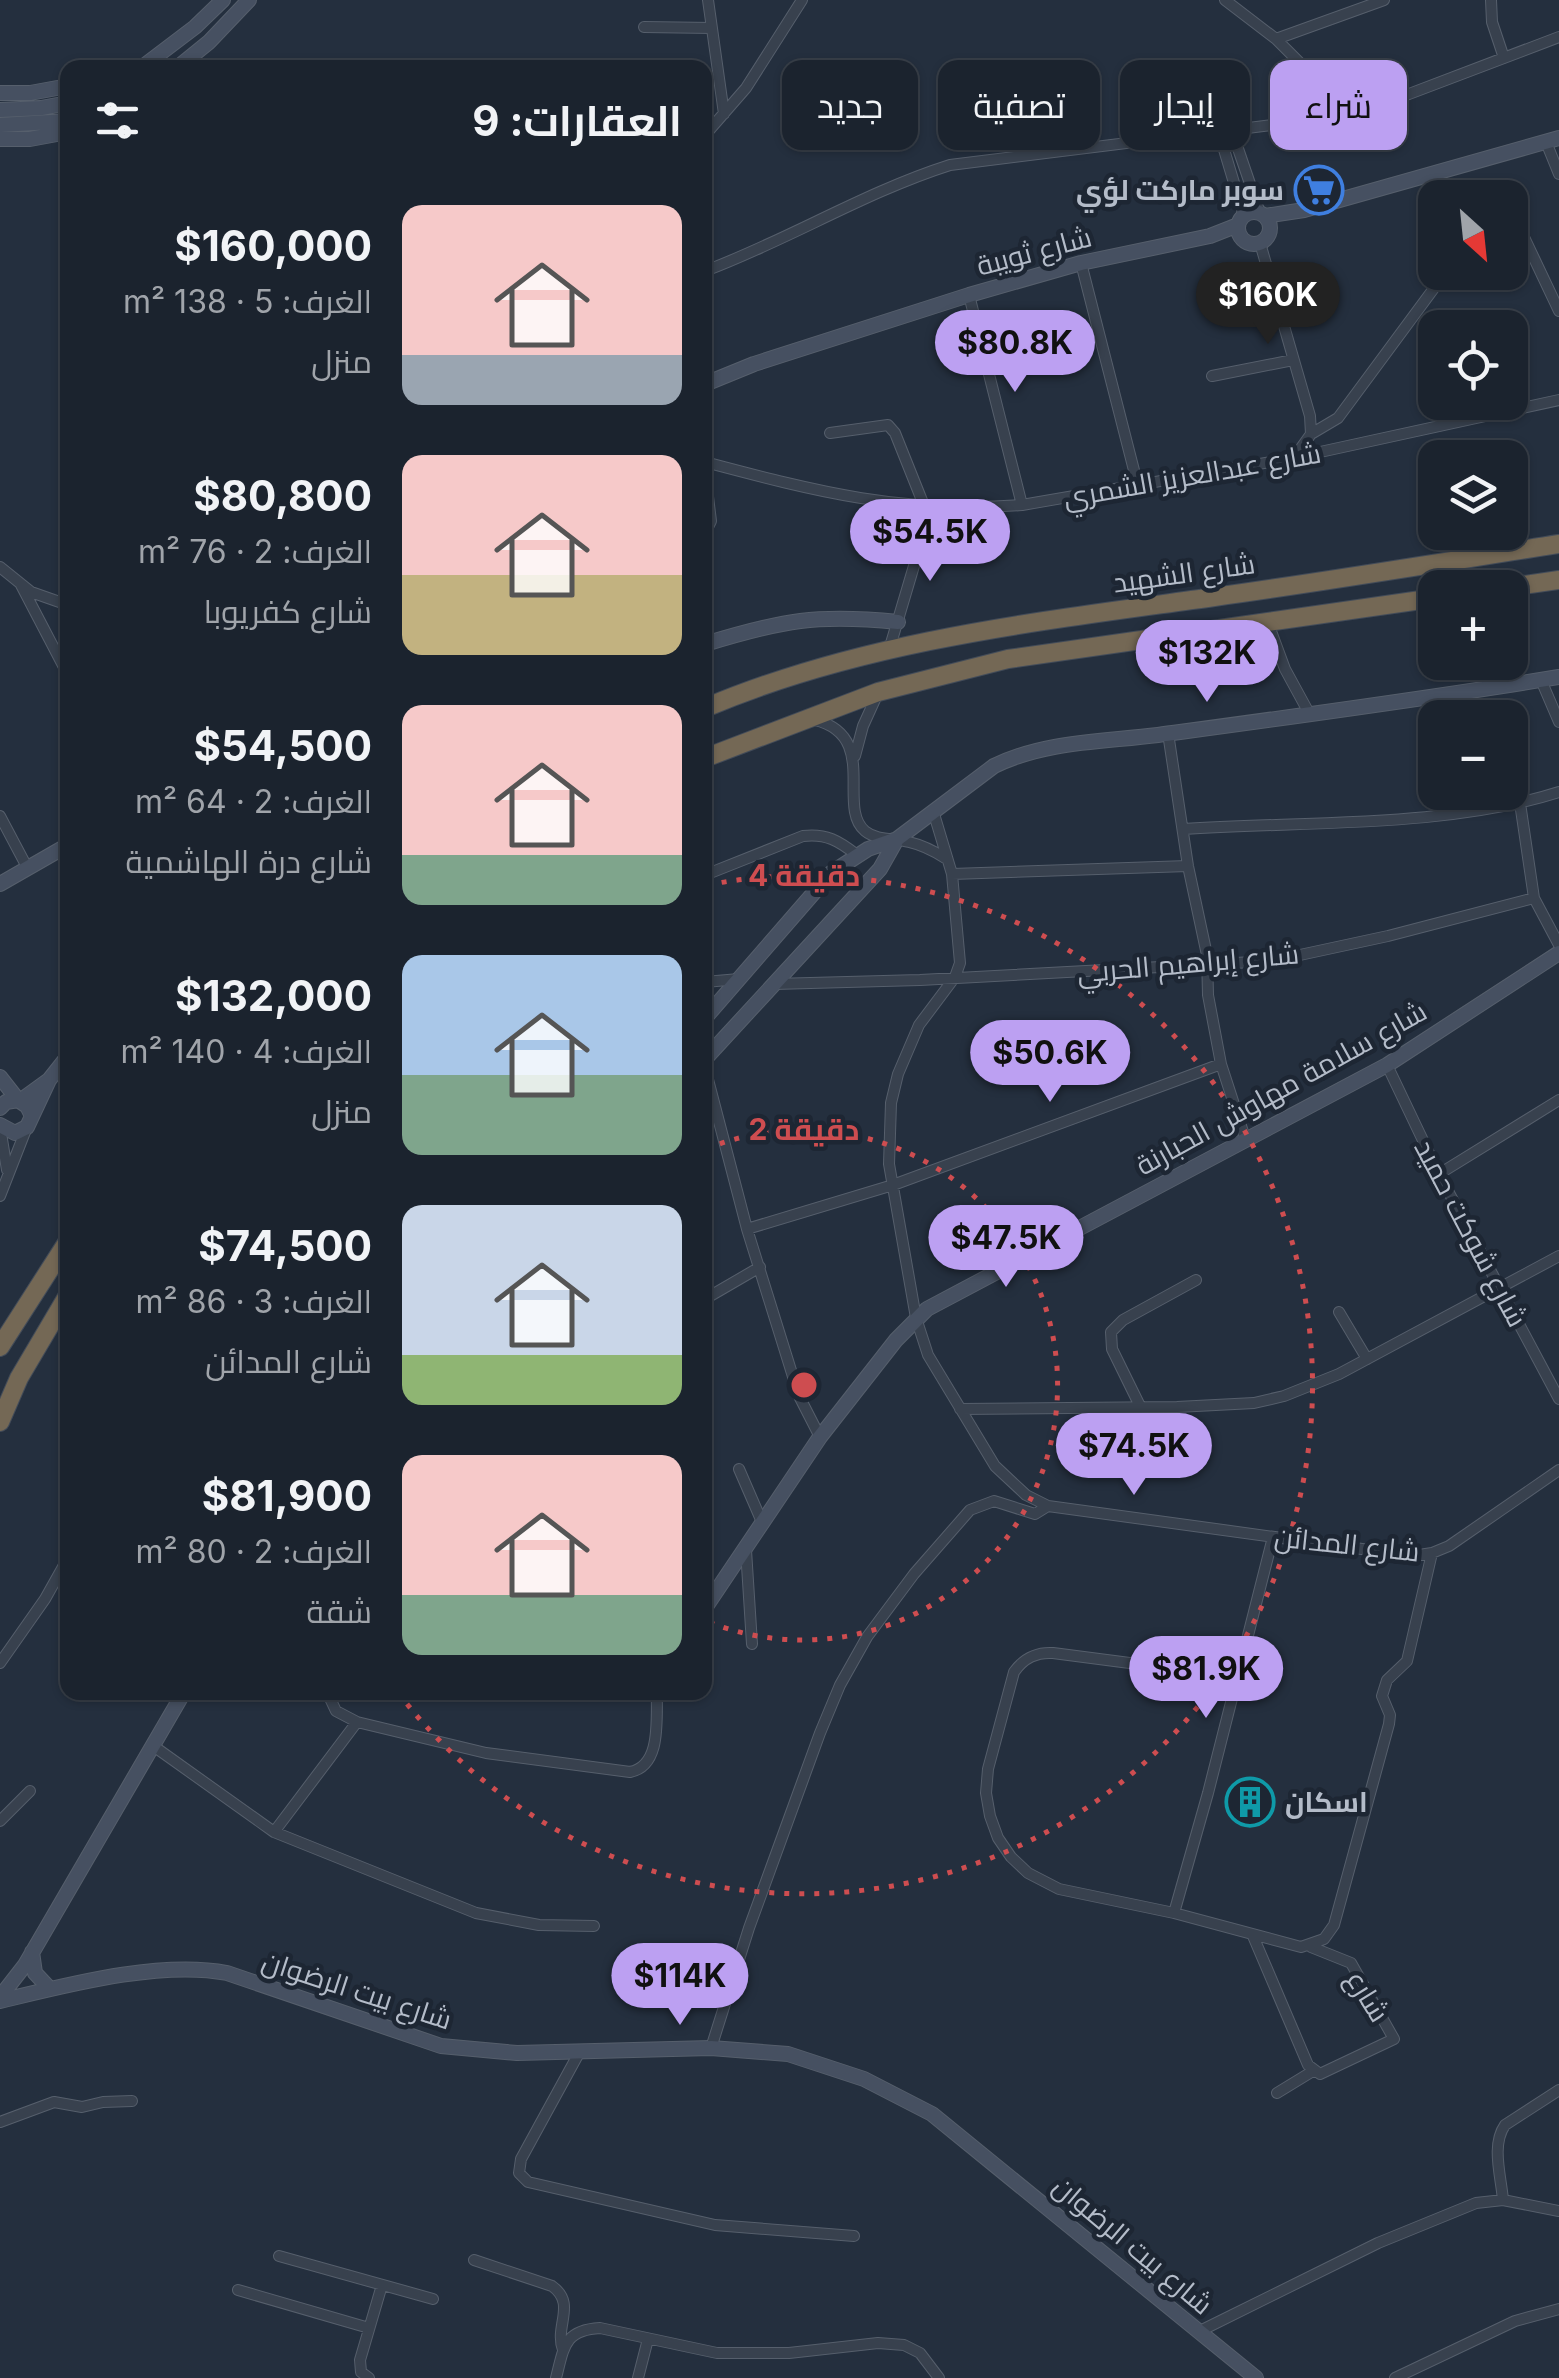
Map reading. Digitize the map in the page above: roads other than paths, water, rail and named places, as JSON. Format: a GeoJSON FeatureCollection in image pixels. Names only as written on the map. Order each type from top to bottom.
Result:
{"type":"FeatureCollection","features":[{"type":"Feature","properties":{"kind":"highway","name":"شارع الشهيد"},"geometry":{"type":"LineString","coordinates":[[712,705],[783,679],[889,650],[1113,611],[1559,544]]}},
{"type":"Feature","properties":{"kind":"highway"},"geometry":{"type":"LineString","coordinates":[[1528,584],[1559,580]]}},
{"type":"Feature","properties":{"kind":"highway"},"geometry":{"type":"LineString","coordinates":[[712,755],[878,692],[1008,659],[1418,601]]}},
{"type":"Feature","properties":{"kind":"highway"},"geometry":{"type":"LineString","coordinates":[[0,1347],[60,1253]]}},
{"type":"Feature","properties":{"kind":"highway"},"geometry":{"type":"LineString","coordinates":[[0,1422],[19,1378],[60,1309]]}},
{"type":"Feature","properties":{"kind":"street"},"geometry":{"type":"LineString","coordinates":[[152,60],[224,0]]}},
{"type":"Feature","properties":{"kind":"street"},"geometry":{"type":"LineString","coordinates":[[187,60],[249,0]]}},
{"type":"Feature","properties":{"kind":"street"},"geometry":{"type":"LineString","coordinates":[[708,0],[724,114]]}},
{"type":"Feature","properties":{"kind":"street"},"geometry":{"type":"LineString","coordinates":[[712,127],[758,70],[802,0]]}},
{"type":"Feature","properties":{"kind":"street"},"geometry":{"type":"LineString","coordinates":[[1225,0],[1297,60]]}},
{"type":"Feature","properties":{"kind":"street"},"geometry":{"type":"LineString","coordinates":[[1276,39],[1384,0]]}},
{"type":"Feature","properties":{"kind":"street"},"geometry":{"type":"LineString","coordinates":[[1491,0],[1492,22],[1504,58]]}},
{"type":"Feature","properties":{"kind":"street"},"geometry":{"type":"LineString","coordinates":[[644,27],[712,28]]}},
{"type":"Feature","properties":{"kind":"street"},"geometry":{"type":"LineString","coordinates":[[1407,93],[1559,37]]}},
{"type":"Feature","properties":{"kind":"street"},"geometry":{"type":"LineString","coordinates":[[0,93],[60,87]]}},
{"type":"Feature","properties":{"kind":"street"},"geometry":{"type":"LineString","coordinates":[[0,110],[60,104]]}},
{"type":"Feature","properties":{"kind":"street"},"geometry":{"type":"LineString","coordinates":[[0,125],[60,121]]}},
{"type":"Feature","properties":{"kind":"street"},"geometry":{"type":"LineString","coordinates":[[0,139],[60,133]]}},
{"type":"Feature","properties":{"kind":"street"},"geometry":{"type":"LineString","coordinates":[[1552,140],[1559,174]]}},
{"type":"Feature","properties":{"kind":"street","name":"شارع ثويبة"},"geometry":{"type":"LineString","coordinates":[[712,381],[969,294],[1081,263],[1254,226],[1552,140]]}},
{"type":"Feature","properties":{"kind":"street"},"geometry":{"type":"LineString","coordinates":[[712,269],[912,178],[950,165],[1120,145]]}},
{"type":"Feature","properties":{"kind":"street"},"geometry":{"type":"LineString","coordinates":[[1231,150],[1310,416],[1310,434]]}},
{"type":"Feature","properties":{"kind":"street"},"geometry":{"type":"LineString","coordinates":[[1528,246],[1559,312]]}},
{"type":"Feature","properties":{"kind":"street"},"geometry":{"type":"LineString","coordinates":[[1081,263],[1138,486]]}},
{"type":"Feature","properties":{"kind":"street"},"geometry":{"type":"LineString","coordinates":[[1288,459],[1298,454],[1310,434],[1338,418],[1433,290]]}},
{"type":"Feature","properties":{"kind":"street"},"geometry":{"type":"LineString","coordinates":[[969,294],[1022,506]]}},
{"type":"Feature","properties":{"kind":"street"},"geometry":{"type":"LineString","coordinates":[[1212,376],[1292,360]]}},
{"type":"Feature","properties":{"kind":"street","name":"شارع عبدالعزيز الشمري"},"geometry":{"type":"LineString","coordinates":[[1528,403],[1559,400]]}},
{"type":"Feature","properties":{"kind":"street","name":"شارع عبدالعزيز الشمري"},"geometry":{"type":"LineString","coordinates":[[712,464],[837,496],[924,508],[1022,506],[1288,459],[1447,420]]}},
{"type":"Feature","properties":{"kind":"street"},"geometry":{"type":"LineString","coordinates":[[830,434],[888,425],[895,433],[924,508],[919,549],[889,650]]}},
{"type":"Feature","properties":{"kind":"street"},"geometry":{"type":"LineString","coordinates":[[0,568],[21,585],[60,602]]}},
{"type":"Feature","properties":{"kind":"street"},"geometry":{"type":"LineString","coordinates":[[21,585],[60,659]]}},
{"type":"Feature","properties":{"kind":"street"},"geometry":{"type":"LineString","coordinates":[[712,642],[766,625],[811,618],[842,616],[898,622]]}},
{"type":"Feature","properties":{"kind":"street"},"geometry":{"type":"LineString","coordinates":[[1268,623],[1285,669],[1309,713]]}},
{"type":"Feature","properties":{"kind":"street"},"geometry":{"type":"LineString","coordinates":[[712,1010],[820,884],[857,855],[897,839],[934,814],[994,766],[1028,751],[1559,677]]}},
{"type":"Feature","properties":{"kind":"street"},"geometry":{"type":"LineString","coordinates":[[1541,680],[1559,722]]}},
{"type":"Feature","properties":{"kind":"street"},"geometry":{"type":"LineString","coordinates":[[853,762],[878,692]]}},
{"type":"Feature","properties":{"kind":"street"},"geometry":{"type":"LineString","coordinates":[[810,718],[844,738],[853,762],[858,822],[872,835],[917,844],[945,858]]}},
{"type":"Feature","properties":{"kind":"street"},"geometry":{"type":"LineString","coordinates":[[1168,733],[1208,966],[1208,994],[1222,1064],[1245,1138]]}},
{"type":"Feature","properties":{"kind":"street"},"geometry":{"type":"LineString","coordinates":[[1528,801],[1559,792]]}},
{"type":"Feature","properties":{"kind":"street"},"geometry":{"type":"LineString","coordinates":[[1184,829],[1393,819],[1464,810]]}},
{"type":"Feature","properties":{"kind":"street"},"geometry":{"type":"LineString","coordinates":[[1521,810],[1534,898],[1559,945]]}},
{"type":"Feature","properties":{"kind":"street"},"geometry":{"type":"LineString","coordinates":[[934,814],[952,874],[960,948],[955,977]]}},
{"type":"Feature","properties":{"kind":"street"},"geometry":{"type":"LineString","coordinates":[[0,816],[26,868]]}},
{"type":"Feature","properties":{"kind":"street"},"geometry":{"type":"LineString","coordinates":[[712,872],[803,836],[818,834],[830,837],[857,855]]}},
{"type":"Feature","properties":{"kind":"street"},"geometry":{"type":"LineString","coordinates":[[712,1052],[880,869],[897,839]]}},
{"type":"Feature","properties":{"kind":"street"},"geometry":{"type":"LineString","coordinates":[[0,884],[60,849]]}},
{"type":"Feature","properties":{"kind":"street"},"geometry":{"type":"LineString","coordinates":[[952,874],[1188,866]]}},
{"type":"Feature","properties":{"kind":"street","name":"شارع إبراهيم الحربي"},"geometry":{"type":"LineString","coordinates":[[773,984],[1272,961],[1534,898]]}},
{"type":"Feature","properties":{"kind":"street","name":"شارع سلامة مهاوش الحبارنة"},"geometry":{"type":"LineString","coordinates":[[712,1598],[820,1436],[916,1318],[940,1301],[1387,1065],[1559,953]]}},
{"type":"Feature","properties":{"kind":"street","name":"شارع المدائن"},"geometry":{"type":"LineString","coordinates":[[955,977],[919,1025],[898,1074],[890,1104],[889,1164],[916,1318],[932,1364],[994,1466],[1026,1495],[1048,1506],[1403,1556],[1432,1554],[1559,1470]]}},
{"type":"Feature","properties":{"kind":"street"},"geometry":{"type":"LineString","coordinates":[[712,981],[740,979]]}},
{"type":"Feature","properties":{"kind":"street"},"geometry":{"type":"LineString","coordinates":[[747,1229],[893,1185],[1222,1064]]}},
{"type":"Feature","properties":{"kind":"street","name":"شارع شوكت حميد"},"geometry":{"type":"LineString","coordinates":[[1387,1065],[1439,1174],[1559,1398]]}},
{"type":"Feature","properties":{"kind":"street"},"geometry":{"type":"LineString","coordinates":[[0,1196],[29,1120],[60,1066]]}},
{"type":"Feature","properties":{"kind":"street"},"geometry":{"type":"LineString","coordinates":[[0,1077],[29,1120]]}},
{"type":"Feature","properties":{"kind":"street"},"geometry":{"type":"LineString","coordinates":[[0,1106],[19,1100],[49,1080]]}},
{"type":"Feature","properties":{"kind":"street"},"geometry":{"type":"LineString","coordinates":[[712,1095],[747,1229],[799,1396],[820,1436]]}},
{"type":"Feature","properties":{"kind":"street"},"geometry":{"type":"LineString","coordinates":[[1439,1174],[1559,1100]]}},
{"type":"Feature","properties":{"kind":"street"},"geometry":{"type":"LineString","coordinates":[[0,1126],[15,1133],[29,1120]]}},
{"type":"Feature","properties":{"kind":"street"},"geometry":{"type":"LineString","coordinates":[[0,1126],[8,1176]]}},
{"type":"Feature","properties":{"kind":"street"},"geometry":{"type":"LineString","coordinates":[[960,1409],[1254,1403],[1313,1385],[1367,1359],[1559,1256]]}},
{"type":"Feature","properties":{"kind":"street"},"geometry":{"type":"LineString","coordinates":[[712,1295],[760,1267]]}},
{"type":"Feature","properties":{"kind":"street"},"geometry":{"type":"LineString","coordinates":[[1140,1406],[1112,1349],[1111,1332],[1123,1320],[1196,1280]]}},
{"type":"Feature","properties":{"kind":"street"},"geometry":{"type":"LineString","coordinates":[[1339,1312],[1367,1359]]}},
{"type":"Feature","properties":{"kind":"street"},"geometry":{"type":"LineString","coordinates":[[739,1469],[762,1522]]}},
{"type":"Feature","properties":{"kind":"street"},"geometry":{"type":"LineString","coordinates":[[710,2048],[820,1733],[840,1685],[867,1638],[914,1574],[970,1510],[994,1501],[1030,1514],[1048,1506]]}},
{"type":"Feature","properties":{"kind":"street"},"geometry":{"type":"LineString","coordinates":[[1174,1913],[1273,1537]]}},
{"type":"Feature","properties":{"kind":"street"},"geometry":{"type":"LineString","coordinates":[[746,1548],[752,1644]]}},
{"type":"Feature","properties":{"kind":"street"},"geometry":{"type":"LineString","coordinates":[[1237,1677],[1053,1653],[1024,1660],[1014,1672],[986,1781],[990,1816],[1004,1848],[1028,1873],[1060,1889],[1309,1947],[1324,1940],[1334,1926],[1390,1724],[1382,1696],[1387,1680],[1407,1661],[1432,1554]]}},
{"type":"Feature","properties":{"kind":"street"},"geometry":{"type":"LineString","coordinates":[[0,1663],[60,1572]]}},
{"type":"Feature","properties":{"kind":"street"},"geometry":{"type":"LineString","coordinates":[[0,1999],[179,1700]]}},
{"type":"Feature","properties":{"kind":"street"},"geometry":{"type":"LineString","coordinates":[[331,1700],[336,1711],[358,1722],[486,1753],[630,1772],[640,1770],[650,1760],[656,1700]]}},
{"type":"Feature","properties":{"kind":"street"},"geometry":{"type":"LineString","coordinates":[[274,1832],[358,1722]]}},
{"type":"Feature","properties":{"kind":"street"},"geometry":{"type":"LineString","coordinates":[[152,1745],[274,1832],[476,1913],[539,1925],[594,1926]]}},
{"type":"Feature","properties":{"kind":"street"},"geometry":{"type":"LineString","coordinates":[[0,1821],[30,1791]]}},
{"type":"Feature","properties":{"kind":"street"},"geometry":{"type":"LineString","coordinates":[[1253,1936],[1313,2071],[1277,2094]]}},
{"type":"Feature","properties":{"kind":"street","name":"شارع"},"geometry":{"type":"LineString","coordinates":[[1309,1947],[1351,1964],[1394,2039],[1324,2074],[1313,2071]]}},
{"type":"Feature","properties":{"kind":"street"},"geometry":{"type":"LineString","coordinates":[[32,1951],[35,1973],[50,1989]]}},
{"type":"Feature","properties":{"kind":"street","name":"شارع بيت الرضوان"},"geometry":{"type":"LineString","coordinates":[[0,1999],[177,1969],[208,1970],[227,1973],[440,2046],[517,2053],[710,2048],[809,2059],[881,2087],[932,2114],[1256,2378]]}},
{"type":"Feature","properties":{"kind":"street"},"geometry":{"type":"LineString","coordinates":[[579,2053],[521,2159],[519,2172],[528,2182],[715,2225],[854,2236]]}},
{"type":"Feature","properties":{"kind":"street"},"geometry":{"type":"LineString","coordinates":[[1503,2200],[1497,2145],[1500,2131],[1559,2090]]}},
{"type":"Feature","properties":{"kind":"street"},"geometry":{"type":"LineString","coordinates":[[0,2122],[54,2102],[82,2107],[132,2101]]}},
{"type":"Feature","properties":{"kind":"street"},"geometry":{"type":"LineString","coordinates":[[1198,2332],[1440,2215],[1476,2203],[1503,2200],[1559,2211]]}},
{"type":"Feature","properties":{"kind":"street"},"geometry":{"type":"LineString","coordinates":[[279,2256],[432,2299]]}},
{"type":"Feature","properties":{"kind":"street"},"geometry":{"type":"LineString","coordinates":[[474,2260],[556,2288],[566,2305],[560,2336],[563,2350]]}},
{"type":"Feature","properties":{"kind":"street"},"geometry":{"type":"LineString","coordinates":[[369,2378],[360,2366],[382,2284]]}},
{"type":"Feature","properties":{"kind":"street"},"geometry":{"type":"LineString","coordinates":[[238,2290],[369,2328]]}},
{"type":"Feature","properties":{"kind":"street"},"geometry":{"type":"LineString","coordinates":[[1396,2378],[1515,2321],[1559,2310]]}},
{"type":"Feature","properties":{"kind":"street"},"geometry":{"type":"LineString","coordinates":[[556,2378],[571,2336],[584,2329],[600,2328],[717,2354],[878,2343],[904,2345],[920,2353],[939,2378]]}},
{"type":"Feature","properties":{"kind":"street"},"geometry":{"type":"LineString","coordinates":[[638,2378],[648,2339]]}},
{"type":"Feature","properties":{"kind":"place","name":"سوبر ماركت لؤي"},"geometry":{"type":"Point","coordinates":[1319,190]}},
{"type":"Feature","properties":{"kind":"place","name":"اسكان"},"geometry":{"type":"Point","coordinates":[1250,1802]}}]}
